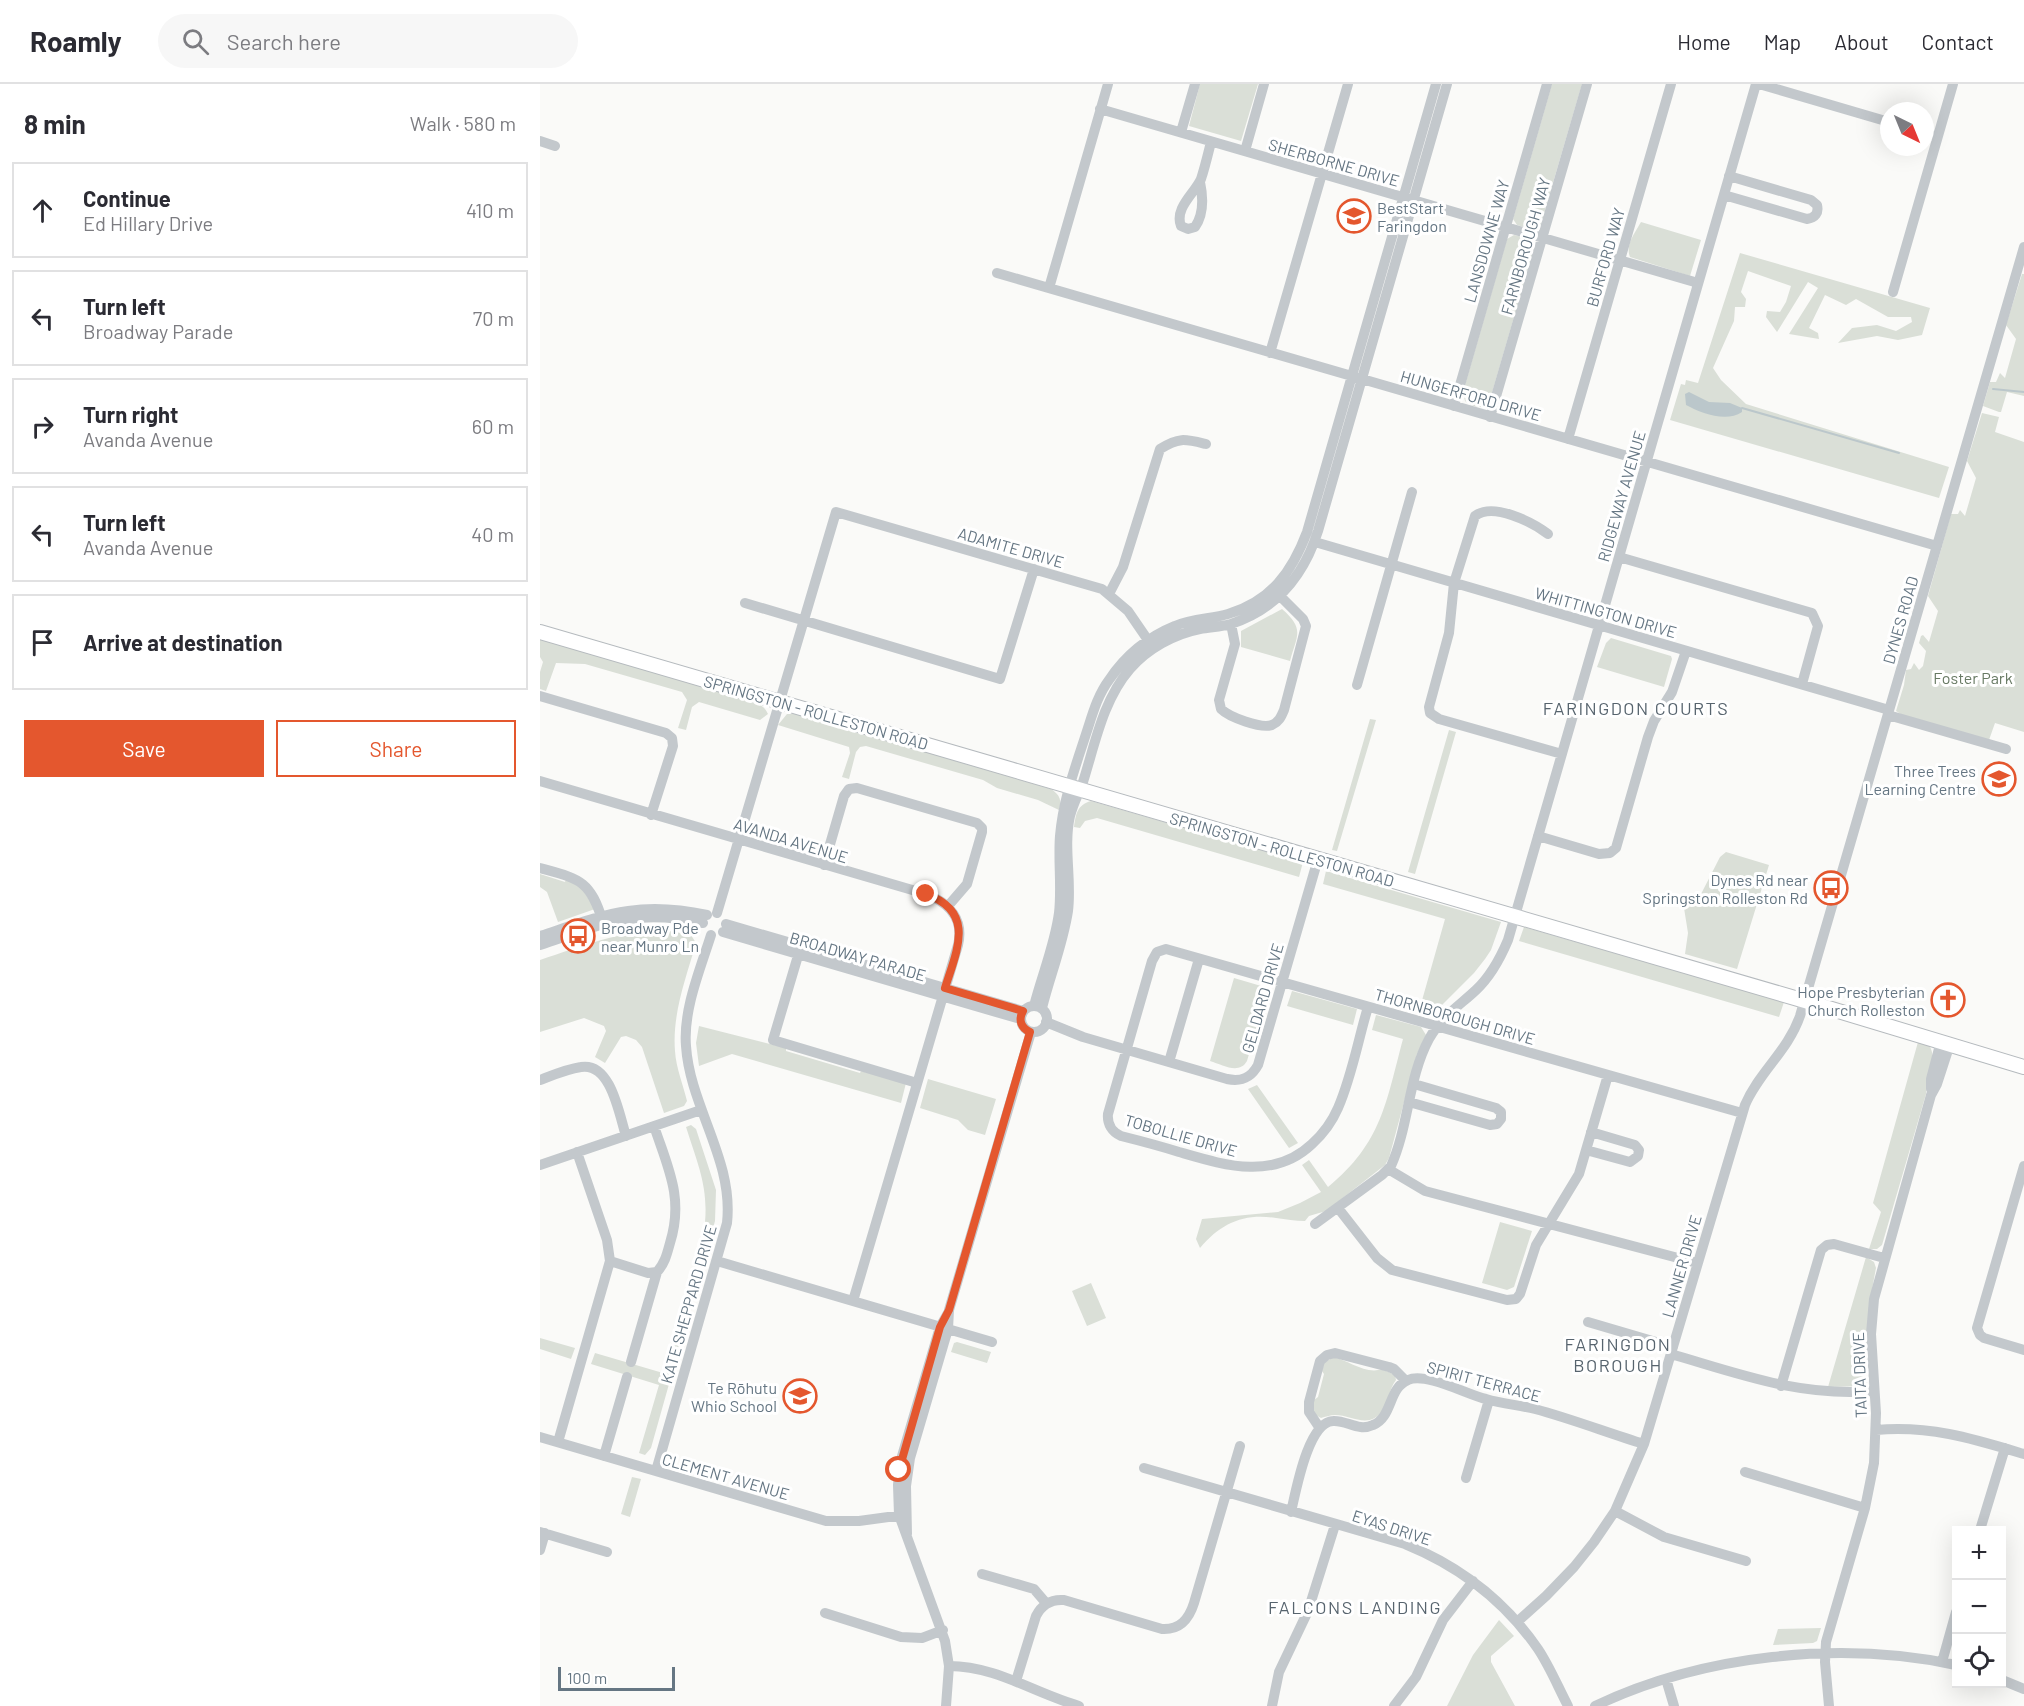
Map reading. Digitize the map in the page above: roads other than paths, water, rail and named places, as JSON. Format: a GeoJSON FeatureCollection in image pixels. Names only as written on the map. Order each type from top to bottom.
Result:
{"type":"FeatureCollection","features":[{"type":"Feature","properties":{"kind":"main road","name":"SPRINGSTON - ROLLESTON ROAD"},"geometry":{"type":"LineString","coordinates":[[540,632],[2024,1067]]}},
{"type":"Feature","properties":{"kind":"street"},"geometry":{"type":"LineString","coordinates":[[1049,288],[1107,84]]}},
{"type":"Feature","properties":{"kind":"street"},"geometry":{"type":"LineString","coordinates":[[1181,132],[1195,84]]}},
{"type":"Feature","properties":{"kind":"street"},"geometry":{"type":"LineString","coordinates":[[1245,151],[1264,84]]}},
{"type":"Feature","properties":{"kind":"street"},"geometry":{"type":"LineString","coordinates":[[1270,352],[1348,84]]}},
{"type":"Feature","properties":{"kind":"street"},"geometry":{"type":"LineString","coordinates":[[1038,1007],[1059,915],[1062,813],[1075,788],[1097,704],[1107,681],[1124,660],[1151,645],[1175,626],[1229,614],[1250,605],[1283,579],[1297,558],[1343,423],[1408,199],[1436,84]]}},
{"type":"Feature","properties":{"kind":"street"},"geometry":{"type":"LineString","coordinates":[[1408,199],[1447,84]]}},
{"type":"Feature","properties":{"kind":"street","name":"LANSDOWNE WAY"},"geometry":{"type":"LineString","coordinates":[[1454,406],[1547,84]]}},
{"type":"Feature","properties":{"kind":"street","name":"FARNBOROUGH WAY"},"geometry":{"type":"LineString","coordinates":[[1490,417],[1587,84]]}},
{"type":"Feature","properties":{"kind":"street","name":"BURFORD WAY"},"geometry":{"type":"LineString","coordinates":[[1568,439],[1671,84]]}},
{"type":"Feature","properties":{"kind":"street"},"geometry":{"type":"LineString","coordinates":[[1758,84],[1880,119]]}},
{"type":"Feature","properties":{"kind":"street","name":"RIDGEWAY AVENUE"},"geometry":{"type":"LineString","coordinates":[[1388,1169],[1396,1153],[1423,1053],[1436,1027],[1489,976],[1504,951],[1729,176],[1758,84]]}},
{"type":"Feature","properties":{"kind":"street"},"geometry":{"type":"LineString","coordinates":[[1893,292],[1953,84]]}},
{"type":"Feature","properties":{"kind":"street","name":"SHERBORNE DRIVE"},"geometry":{"type":"LineString","coordinates":[[1100,109],[1698,283]]}},
{"type":"Feature","properties":{"kind":"street"},"geometry":{"type":"LineString","coordinates":[[540,141],[555,146]]}},
{"type":"Feature","properties":{"kind":"street"},"geometry":{"type":"LineString","coordinates":[[1200,182],[1211,142]]}},
{"type":"Feature","properties":{"kind":"street"},"geometry":{"type":"LineString","coordinates":[[1724,195],[1807,219],[1814,217],[1817,213],[1817,205],[1811,200],[1729,176]]}},
{"type":"Feature","properties":{"kind":"street"},"geometry":{"type":"LineString","coordinates":[[1772,209],[1778,191]]}},
{"type":"Feature","properties":{"kind":"street","name":"DYNES ROAD"},"geometry":{"type":"LineString","coordinates":[[1805,1001],[2024,247]]}},
{"type":"Feature","properties":{"kind":"street","name":"HUNGERFORD DRIVE"},"geometry":{"type":"LineString","coordinates":[[997,273],[1937,546]]}},
{"type":"Feature","properties":{"kind":"street"},"geometry":{"type":"LineString","coordinates":[[1151,645],[1180,635],[1231,624],[1257,612],[1280,596],[1306,562],[1315,542],[1343,423]]}},
{"type":"Feature","properties":{"kind":"street"},"geometry":{"type":"LineString","coordinates":[[1109,594],[1123,567],[1160,449],[1172,441],[1184,439],[1206,444]]}},
{"type":"Feature","properties":{"kind":"street"},"geometry":{"type":"LineString","coordinates":[[1357,685],[1412,492]]}},
{"type":"Feature","properties":{"kind":"street"},"geometry":{"type":"LineString","coordinates":[[1548,534],[1533,522],[1491,510],[1480,512],[1475,516],[1454,583],[1449,633],[1430,698],[1430,713],[1439,719],[1562,754]]}},
{"type":"Feature","properties":{"kind":"street","name":"ADAMITE DRIVE"},"geometry":{"type":"LineString","coordinates":[[803,621],[836,512],[1102,589],[1128,611],[1151,645]]}},
{"type":"Feature","properties":{"kind":"street","name":"WHITTINGTON DRIVE"},"geometry":{"type":"LineString","coordinates":[[1315,542],[1802,684],[2006,749]]}},
{"type":"Feature","properties":{"kind":"street"},"geometry":{"type":"LineString","coordinates":[[1619,557],[1812,613],[1818,626],[1802,684]]}},
{"type":"Feature","properties":{"kind":"street"},"geometry":{"type":"LineString","coordinates":[[745,603],[1000,679],[1034,570]]}},
{"type":"Feature","properties":{"kind":"street"},"geometry":{"type":"LineString","coordinates":[[1231,624],[1235,644],[1220,700],[1221,709],[1234,718],[1267,726],[1274,724],[1281,718],[1284,710],[1306,626],[1303,619],[1280,596]]}},
{"type":"Feature","properties":{"kind":"street"},"geometry":{"type":"LineString","coordinates":[[540,936],[603,920],[653,916],[676,917],[709,917],[724,917],[724,928],[717,935],[711,935],[704,929],[709,917],[739,840],[803,621]]}},
{"type":"Feature","properties":{"kind":"street"},"geometry":{"type":"LineString","coordinates":[[1538,836],[1599,854],[1610,853],[1616,848],[1648,737],[1654,721],[1672,692],[1686,651]]}},
{"type":"Feature","properties":{"kind":"street"},"geometry":{"type":"LineString","coordinates":[[540,696],[666,733],[672,738],[673,746],[651,815]]}},
{"type":"Feature","properties":{"kind":"street","name":"AVANDA AVENUE"},"geometry":{"type":"LineString","coordinates":[[540,782],[926,894],[948,906]]}},
{"type":"Feature","properties":{"kind":"street"},"geometry":{"type":"LineString","coordinates":[[824,865],[844,796],[849,789],[857,788],[977,823],[982,828],[967,884],[948,906],[956,917],[960,930],[958,945],[853,1301]]}},
{"type":"Feature","properties":{"kind":"street","name":"GELDARD DRIVE"},"geometry":{"type":"LineString","coordinates":[[1046,1022],[1075,1035],[1232,1080],[1241,1080],[1251,1075],[1258,1065],[1318,859]]}},
{"type":"Feature","properties":{"kind":"street"},"geometry":{"type":"LineString","coordinates":[[540,868],[570,877],[581,883],[592,894],[603,920]]}},
{"type":"Feature","properties":{"kind":"street"},"geometry":{"type":"LineString","coordinates":[[540,945],[603,920]]}},
{"type":"Feature","properties":{"kind":"street","name":"BROADWAY PARADE"},"geometry":{"type":"LineString","coordinates":[[724,928],[1022,1015]]}},
{"type":"Feature","properties":{"kind":"street","name":"KATE SHEPPARD DRIVE"},"geometry":{"type":"LineString","coordinates":[[656,1471],[727,1223],[727,1193],[721,1164],[689,1070],[685,1035],[692,1000],[711,935]]}},
{"type":"Feature","properties":{"kind":"street"},"geometry":{"type":"LineString","coordinates":[[799,950],[773,1040],[917,1083]]}},
{"type":"Feature","properties":{"kind":"street","name":"THORNBOROUGH DRIVE"},"geometry":{"type":"LineString","coordinates":[[1161,950],[1282,982],[1742,1113]]}},
{"type":"Feature","properties":{"kind":"street","name":"TOBOLLIE DRIVE"},"geometry":{"type":"LineString","coordinates":[[1161,950],[1154,955],[1152,961],[1108,1114],[1109,1125],[1117,1134],[1220,1164],[1250,1168],[1271,1166],[1292,1159],[1319,1137],[1333,1118],[1342,1098],[1368,1007]]}},
{"type":"Feature","properties":{"kind":"street"},"geometry":{"type":"LineString","coordinates":[[1169,1062],[1199,959]]}},
{"type":"Feature","properties":{"kind":"street","name":"LANNER DRIVE"},"geometry":{"type":"LineString","coordinates":[[1517,1622],[1574,1567],[1615,1510],[1644,1444],[1742,1113],[1753,1088],[1787,1046],[1805,1001]]}},
{"type":"Feature","properties":{"kind":"street"},"geometry":{"type":"LineString","coordinates":[[1038,1007],[1046,1014],[1046,1022],[1039,1031],[1030,1032],[1023,1027],[1022,1015],[1038,1007]]}},
{"type":"Feature","properties":{"kind":"street"},"geometry":{"type":"LineString","coordinates":[[946,1706],[948,1666],[943,1630],[902,1515],[910,1458],[944,1328],[1030,1032]]}},
{"type":"Feature","properties":{"kind":"street","name":"TAITA DRIVE"},"geometry":{"type":"LineString","coordinates":[[1829,1706],[1826,1642],[1865,1508],[1874,1463],[1876,1430],[1872,1318],[1877,1282],[1931,1095],[1937,1084],[1945,1043]]}},
{"type":"Feature","properties":{"kind":"street"},"geometry":{"type":"LineString","coordinates":[[540,1080],[583,1066],[597,1070],[606,1078],[626,1136]]}},
{"type":"Feature","properties":{"kind":"street"},"geometry":{"type":"LineString","coordinates":[[1338,1208],[1377,1258],[1387,1267],[1510,1300],[1516,1299],[1520,1294],[1533,1253],[1575,1182],[1608,1075]]}},
{"type":"Feature","properties":{"kind":"street"},"geometry":{"type":"LineString","coordinates":[[1409,1102],[1490,1125],[1497,1124],[1501,1119],[1501,1112],[1496,1108],[1414,1084]]}},
{"type":"Feature","properties":{"kind":"street"},"geometry":{"type":"LineString","coordinates":[[1461,1117],[1466,1099]]}},
{"type":"Feature","properties":{"kind":"street"},"geometry":{"type":"LineString","coordinates":[[540,1165],[701,1110]]}},
{"type":"Feature","properties":{"kind":"street"},"geometry":{"type":"LineString","coordinates":[[631,1362],[657,1272],[664,1264],[674,1230],[677,1203],[675,1190],[654,1126]]}},
{"type":"Feature","properties":{"kind":"street"},"geometry":{"type":"LineString","coordinates":[[1586,1150],[1630,1162],[1638,1156],[1639,1150],[1635,1145],[1591,1132]]}},
{"type":"Feature","properties":{"kind":"street"},"geometry":{"type":"LineString","coordinates":[[558,1442],[610,1261],[607,1240],[577,1152]]}},
{"type":"Feature","properties":{"kind":"street"},"geometry":{"type":"LineString","coordinates":[[1315,1224],[1388,1169],[1425,1191],[1697,1263]]}},
{"type":"Feature","properties":{"kind":"street"},"geometry":{"type":"LineString","coordinates":[[2024,1169],[1977,1328],[1984,1338],[2024,1350]]}},
{"type":"Feature","properties":{"kind":"street"},"geometry":{"type":"LineString","coordinates":[[1781,1386],[1821,1250],[1827,1245],[1834,1244],[1884,1258]]}},
{"type":"Feature","properties":{"kind":"street"},"geometry":{"type":"LineString","coordinates":[[610,1261],[648,1273],[657,1272]]}},
{"type":"Feature","properties":{"kind":"street"},"geometry":{"type":"LineString","coordinates":[[717,1261],[992,1342]]}},
{"type":"Feature","properties":{"kind":"street"},"geometry":{"type":"LineString","coordinates":[[1588,1322],[1781,1386],[1821,1392],[1874,1391]]}},
{"type":"Feature","properties":{"kind":"street"},"geometry":{"type":"LineString","coordinates":[[1291,1512],[1312,1439],[1319,1427],[1309,1412],[1309,1402],[1320,1361],[1327,1355],[1335,1353],[1395,1369],[1406,1381]]}},
{"type":"Feature","properties":{"kind":"street"},"geometry":{"type":"LineString","coordinates":[[604,1456],[627,1377]]}},
{"type":"Feature","properties":{"kind":"street","name":"SPIRIT TERRACE"},"geometry":{"type":"LineString","coordinates":[[1319,1427],[1333,1421],[1356,1427],[1372,1425],[1387,1413],[1394,1394],[1406,1381],[1415,1378],[1456,1387],[1489,1400],[1539,1410],[1644,1444]]}},
{"type":"Feature","properties":{"kind":"street"},"geometry":{"type":"LineString","coordinates":[[1466,1478],[1489,1400]]}},
{"type":"Feature","properties":{"kind":"street"},"geometry":{"type":"LineString","coordinates":[[1876,1430],[1916,1429],[1942,1432],[2024,1454]]}},
{"type":"Feature","properties":{"kind":"street","name":"CLEMENT AVENUE"},"geometry":{"type":"LineString","coordinates":[[540,1437],[826,1521],[851,1522],[902,1515]]}},
{"type":"Feature","properties":{"kind":"street"},"geometry":{"type":"LineString","coordinates":[[1016,1681],[1036,1616],[1046,1603],[1057,1599],[1162,1629],[1176,1627],[1187,1619],[1240,1446]]}},
{"type":"Feature","properties":{"kind":"street"},"geometry":{"type":"LineString","coordinates":[[1981,1526],[2005,1448]]}},
{"type":"Feature","properties":{"kind":"street","name":"EYAS DRIVE"},"geometry":{"type":"LineString","coordinates":[[1144,1468],[1406,1544],[1436,1557],[1473,1581],[1517,1622],[1547,1663],[1568,1706]]}},
{"type":"Feature","properties":{"kind":"street"},"geometry":{"type":"LineString","coordinates":[[1745,1472],[1865,1508]]}},
{"type":"Feature","properties":{"kind":"street"},"geometry":{"type":"LineString","coordinates":[[1615,1510],[1664,1537],[1746,1561]]}},
{"type":"Feature","properties":{"kind":"street"},"geometry":{"type":"LineString","coordinates":[[1272,1706],[1279,1672],[1308,1611],[1335,1525]]}},
{"type":"Feature","properties":{"kind":"street"},"geometry":{"type":"LineString","coordinates":[[540,1550],[543,1532],[607,1552]]}},
{"type":"Feature","properties":{"kind":"street"},"geometry":{"type":"LineString","coordinates":[[982,1575],[1034,1589],[1046,1603]]}},
{"type":"Feature","properties":{"kind":"street"},"geometry":{"type":"LineString","coordinates":[[1394,1706],[1416,1677],[1443,1620],[1473,1581]]}},
{"type":"Feature","properties":{"kind":"street"},"geometry":{"type":"LineString","coordinates":[[825,1613],[901,1637],[922,1638],[943,1630]]}},
{"type":"Feature","properties":{"kind":"street"},"geometry":{"type":"LineString","coordinates":[[1942,1662],[1952,1626]]}},
{"type":"Feature","properties":{"kind":"street"},"geometry":{"type":"LineString","coordinates":[[1595,1706],[1666,1679],[1764,1658],[1871,1654],[1952,1664]]}},
{"type":"Feature","properties":{"kind":"street"},"geometry":{"type":"LineString","coordinates":[[948,1666],[978,1668],[1078,1706]]}},
{"type":"Feature","properties":{"kind":"street"},"geometry":{"type":"LineString","coordinates":[[1666,1679],[1674,1706]]}},
{"type":"Feature","properties":{"kind":"street"},"geometry":{"type":"LineString","coordinates":[[2006,1682],[2024,1689]]}},
{"type":"Feature","properties":{"kind":"waterway"},"geometry":{"type":"LineString","coordinates":[[1993,389],[2024,392]]}},
{"type":"Feature","properties":{"kind":"waterway"},"geometry":{"type":"LineString","coordinates":[[1742,408],[1899,453]]}},
{"type":"Feature","properties":{"kind":"place","name":"BestStart Faringdon"},"geometry":{"type":"Point","coordinates":[1354,216]}},
{"type":"Feature","properties":{"kind":"place","name":"Three Trees Learning Centre"},"geometry":{"type":"Point","coordinates":[1999,779]}},
{"type":"Feature","properties":{"kind":"place","name":"Dynes Rd near Springston Rolleston Rd"},"geometry":{"type":"Point","coordinates":[1831,888]}},
{"type":"Feature","properties":{"kind":"place","name":"Broadway Pde near Munro Ln"},"geometry":{"type":"Point","coordinates":[578,936]}},
{"type":"Feature","properties":{"kind":"place","name":"Hope Presbyterian Church Rolleston"},"geometry":{"type":"Point","coordinates":[1948,1000]}},
{"type":"Feature","properties":{"kind":"place","name":"Te Rōhutu Whio School"},"geometry":{"type":"Point","coordinates":[800,1396]}},
{"type":"Feature","properties":{"kind":"district","name":"FARINGDON COURTS"},"geometry":{"type":"Point","coordinates":[1636,708]}},
{"type":"Feature","properties":{"kind":"district","name":"FARINGDON BOROUGH"},"geometry":{"type":"Point","coordinates":[1618,1354]}},
{"type":"Feature","properties":{"kind":"district","name":"FALCONS LANDING"},"geometry":{"type":"Point","coordinates":[1355,1607]}},
{"type":"Feature","properties":{"kind":"park label","name":"Foster Park"},"geometry":{"type":"Point","coordinates":[1973,677]}}]}
